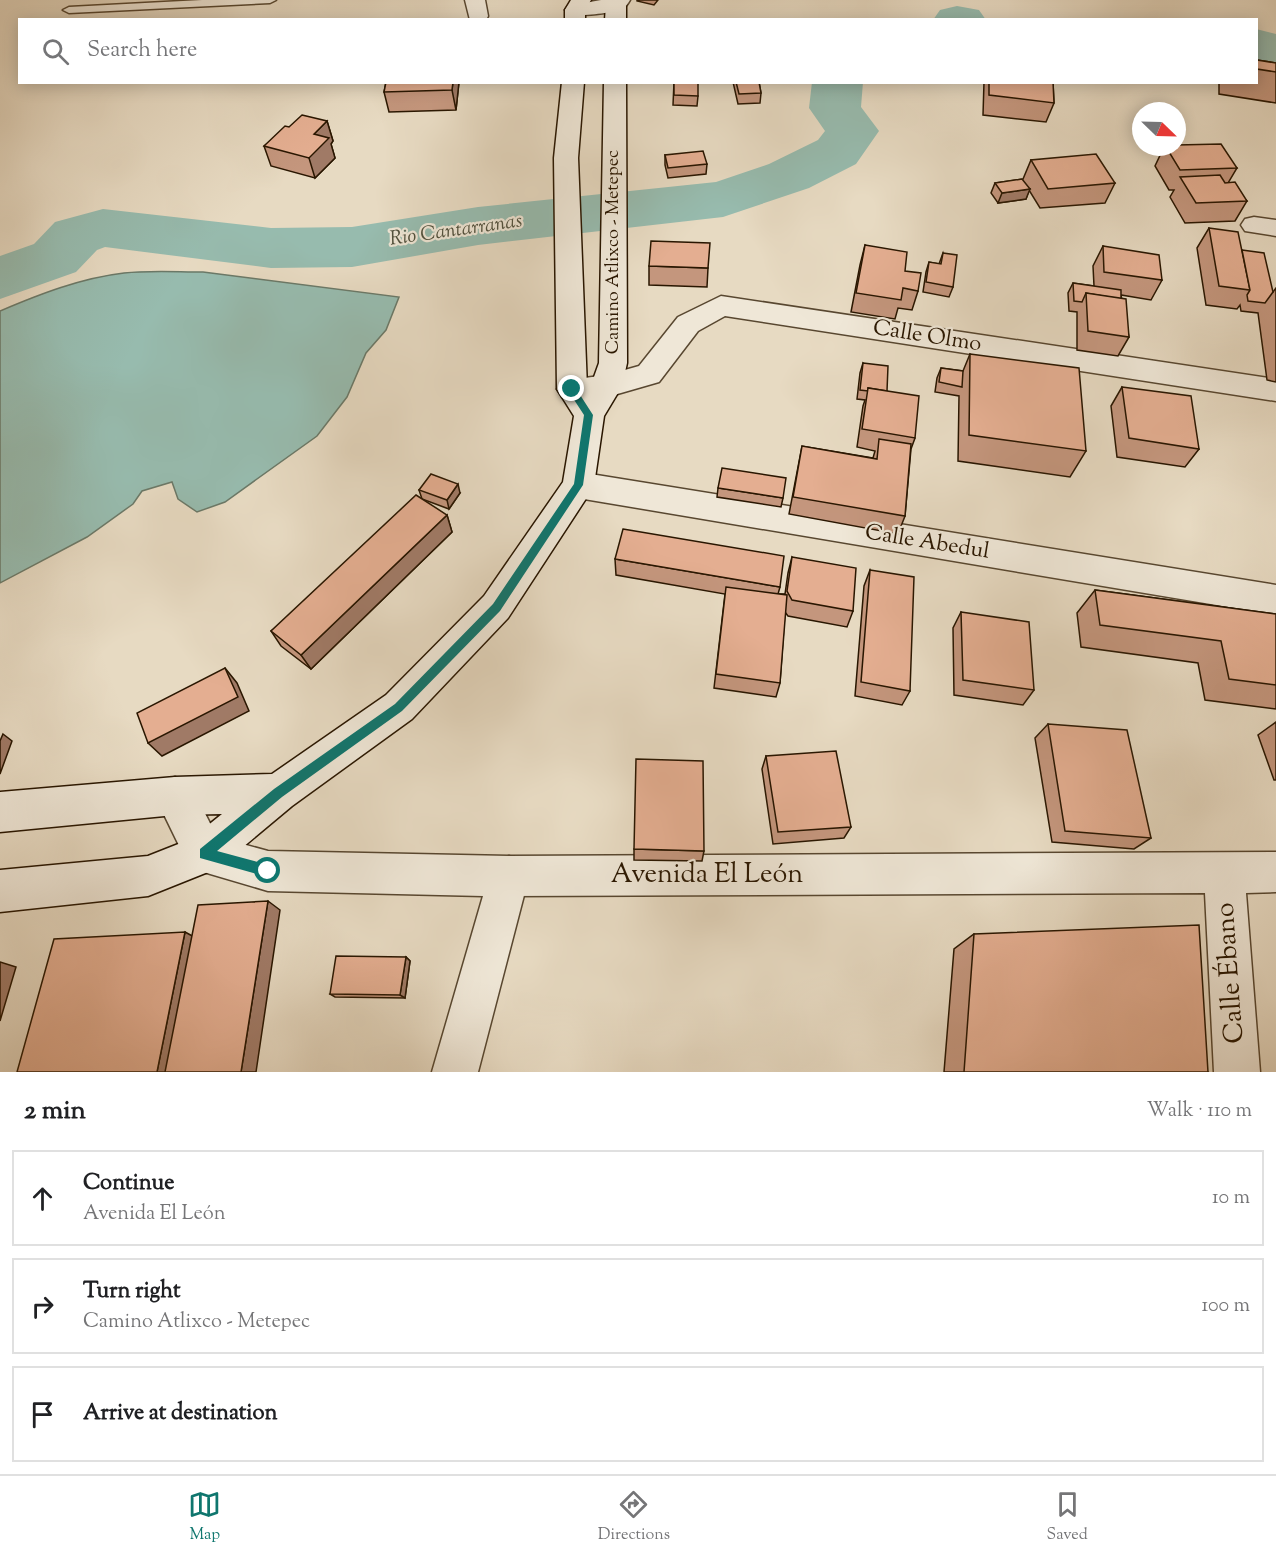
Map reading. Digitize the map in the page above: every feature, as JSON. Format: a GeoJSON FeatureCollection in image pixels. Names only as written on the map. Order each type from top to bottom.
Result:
{"type":"FeatureCollection","features":[{"type":"Feature","properties":{"kind":"street"},"geometry":{"type":"LineString","coordinates":[[577,10],[616,6]]}},
{"type":"Feature","properties":{"kind":"street","name":"Camino Atlixco - Metepec"},"geometry":{"type":"LineString","coordinates":[[0,891],[148,876],[204,854],[278,793],[399,707],[496,607],[578,485],[580,402],[568,270],[566,158],[573,84]]}},
{"type":"Feature","properties":{"kind":"street","name":"Camino Atlixco - Metepec"},"geometry":{"type":"LineString","coordinates":[[580,402],[607,386],[613,363],[615,84]]}},
{"type":"Feature","properties":{"kind":"street","name":"Calle Olmo"},"geometry":{"type":"LineString","coordinates":[[607,386],[649,374],[688,324],[721,306],[1276,390]]}},
{"type":"Feature","properties":{"kind":"street","name":"Calle Abedul"},"geometry":{"type":"LineString","coordinates":[[578,485],[1276,600]]}},
{"type":"Feature","properties":{"kind":"street"},"geometry":{"type":"LineString","coordinates":[[0,812],[175,796],[278,793]]}},
{"type":"Feature","properties":{"kind":"street"},"geometry":{"type":"LineString","coordinates":[[175,796],[204,854]]}},
{"type":"Feature","properties":{"kind":"street","name":"Avenida El León"},"geometry":{"type":"LineString","coordinates":[[204,854],[268,871],[509,876],[1276,872]]}},
{"type":"Feature","properties":{"kind":"street","name":"Calle Ébano"},"geometry":{"type":"LineString","coordinates":[[1224,873],[1237,1072]]}},
{"type":"Feature","properties":{"kind":"street"},"geometry":{"type":"LineString","coordinates":[[455,1072],[509,876]]}},
{"type":"Feature","properties":{"kind":"lane"},"geometry":{"type":"LineString","coordinates":[[69,10],[270,0]]}},
{"type":"Feature","properties":{"kind":"water"},"geometry":{"type":"Polygon","coordinates":[[[144,272],[203,272],[399,297],[386,330],[366,353],[347,397],[317,436],[225,502],[197,512],[178,499],[172,482],[142,491],[133,504],[87,537],[0,583],[0,311],[61,288],[108,275],[144,272]]]}},
{"type":"Feature","properties":{"kind":"building"},"geometry":{"type":"Polygon","coordinates":[[[1258,60],[1276,63],[1276,72],[1258,69],[1258,60]]]}},
{"type":"Feature","properties":{"kind":"building"},"geometry":{"type":"Polygon","coordinates":[[[386,84],[453,84],[452,90],[384,92],[386,84]]]}},
{"type":"Feature","properties":{"kind":"building"},"geometry":{"type":"Polygon","coordinates":[[[674,84],[698,84],[698,96],[674,95],[674,84]]]}},
{"type":"Feature","properties":{"kind":"building"},"geometry":{"type":"Polygon","coordinates":[[[736,84],[759,84],[761,93],[739,94],[736,84]]]}},
{"type":"Feature","properties":{"kind":"building"},"geometry":{"type":"Polygon","coordinates":[[[989,84],[1053,84],[1054,103],[989,95],[989,84]]]}},
{"type":"Feature","properties":{"kind":"building"},"geometry":{"type":"Polygon","coordinates":[[[302,115],[327,121],[314,134],[329,138],[309,158],[264,146],[285,126],[289,127],[302,115]]]}},
{"type":"Feature","properties":{"kind":"building"},"geometry":{"type":"Polygon","coordinates":[[[1221,144],[1237,168],[1180,170],[1171,156],[1186,156],[1186,145],[1221,144]]]}},
{"type":"Feature","properties":{"kind":"building"},"geometry":{"type":"Polygon","coordinates":[[[703,151],[707,164],[668,168],[665,155],[703,151]]]}},
{"type":"Feature","properties":{"kind":"building"},"geometry":{"type":"Polygon","coordinates":[[[1096,154],[1115,183],[1048,189],[1031,160],[1096,154]]]}},
{"type":"Feature","properties":{"kind":"building"},"geometry":{"type":"Polygon","coordinates":[[[1220,175],[1225,183],[1235,182],[1247,201],[1196,203],[1180,177],[1220,175]]]}},
{"type":"Feature","properties":{"kind":"building"},"geometry":{"type":"Polygon","coordinates":[[[1022,179],[1030,189],[1002,193],[995,183],[1022,179]]]}},
{"type":"Feature","properties":{"kind":"building"},"geometry":{"type":"Polygon","coordinates":[[[1209,228],[1238,232],[1250,290],[1219,286],[1209,228]]]}},
{"type":"Feature","properties":{"kind":"building"},"geometry":{"type":"Polygon","coordinates":[[[651,241],[710,243],[708,268],[649,266],[651,241]]]}},
{"type":"Feature","properties":{"kind":"building"},"geometry":{"type":"Polygon","coordinates":[[[865,245],[907,252],[905,271],[921,273],[918,291],[903,288],[901,300],[856,293],[865,245]]]}},
{"type":"Feature","properties":{"kind":"building"},"geometry":{"type":"Polygon","coordinates":[[[1103,246],[1159,255],[1162,280],[1104,272],[1103,246]]]}},
{"type":"Feature","properties":{"kind":"building"},"geometry":{"type":"Polygon","coordinates":[[[1242,250],[1264,253],[1273,292],[1265,303],[1248,301],[1247,295],[1250,290],[1242,250]]]}},
{"type":"Feature","properties":{"kind":"building"},"geometry":{"type":"Polygon","coordinates":[[[943,253],[957,255],[953,287],[926,282],[929,262],[941,264],[943,253]]]}},
{"type":"Feature","properties":{"kind":"building"},"geometry":{"type":"Polygon","coordinates":[[[1073,283],[1121,290],[1121,299],[1086,293],[1082,302],[1074,301],[1073,283]]]}},
{"type":"Feature","properties":{"kind":"building"},"geometry":{"type":"Polygon","coordinates":[[[1086,293],[1126,299],[1129,337],[1088,331],[1086,293]]]}},
{"type":"Feature","properties":{"kind":"building"},"geometry":{"type":"Polygon","coordinates":[[[970,354],[1079,368],[1086,451],[969,435],[970,354]]]}},
{"type":"Feature","properties":{"kind":"building"},"geometry":{"type":"Polygon","coordinates":[[[863,363],[888,366],[887,391],[868,388],[868,391],[860,390],[863,363]]]}},
{"type":"Feature","properties":{"kind":"building"},"geometry":{"type":"Polygon","coordinates":[[[941,368],[963,371],[962,387],[939,382],[941,368]]]}},
{"type":"Feature","properties":{"kind":"building"},"geometry":{"type":"Polygon","coordinates":[[[1122,387],[1191,396],[1199,449],[1129,438],[1122,387]]]}},
{"type":"Feature","properties":{"kind":"building"},"geometry":{"type":"Polygon","coordinates":[[[868,388],[919,396],[915,438],[862,429],[868,388]]]}},
{"type":"Feature","properties":{"kind":"building"},"geometry":{"type":"Polygon","coordinates":[[[879,439],[911,444],[905,516],[793,497],[802,446],[877,459],[879,439]]]}},
{"type":"Feature","properties":{"kind":"building"},"geometry":{"type":"Polygon","coordinates":[[[722,468],[786,478],[783,498],[718,488],[722,468]]]}},
{"type":"Feature","properties":{"kind":"building"},"geometry":{"type":"Polygon","coordinates":[[[431,474],[458,484],[447,500],[419,490],[431,474]]]}},
{"type":"Feature","properties":{"kind":"building"},"geometry":{"type":"Polygon","coordinates":[[[416,495],[447,515],[301,655],[271,631],[416,495]]]}},
{"type":"Feature","properties":{"kind":"building"},"geometry":{"type":"Polygon","coordinates":[[[623,529],[784,556],[780,587],[615,559],[623,529]]]}},
{"type":"Feature","properties":{"kind":"building"},"geometry":{"type":"Polygon","coordinates":[[[792,557],[856,568],[853,611],[792,600],[787,591],[792,557]]]}},
{"type":"Feature","properties":{"kind":"building"},"geometry":{"type":"Polygon","coordinates":[[[870,570],[914,577],[910,691],[861,682],[870,570]]]}},
{"type":"Feature","properties":{"kind":"building"},"geometry":{"type":"Polygon","coordinates":[[[726,587],[787,595],[780,683],[716,674],[726,587]]]}},
{"type":"Feature","properties":{"kind":"building"},"geometry":{"type":"Polygon","coordinates":[[[1095,590],[1276,614],[1276,685],[1229,679],[1221,641],[1100,625],[1095,590]]]}},
{"type":"Feature","properties":{"kind":"building"},"geometry":{"type":"Polygon","coordinates":[[[961,612],[1029,622],[1034,690],[963,680],[961,612]]]}},
{"type":"Feature","properties":{"kind":"building"},"geometry":{"type":"Polygon","coordinates":[[[225,668],[238,697],[148,743],[137,713],[225,668]]]}},
{"type":"Feature","properties":{"kind":"building"},"geometry":{"type":"Polygon","coordinates":[[[1048,724],[1127,730],[1151,838],[1065,831],[1048,724]]]}},
{"type":"Feature","properties":{"kind":"building"},"geometry":{"type":"Polygon","coordinates":[[[836,751],[851,827],[778,832],[766,756],[836,751]]]}},
{"type":"Feature","properties":{"kind":"building"},"geometry":{"type":"Polygon","coordinates":[[[636,759],[703,761],[704,851],[634,849],[636,759]]]}},
{"type":"Feature","properties":{"kind":"building"},"geometry":{"type":"Polygon","coordinates":[[[268,901],[241,1072],[165,1072],[198,905],[268,901]]]}},
{"type":"Feature","properties":{"kind":"building"},"geometry":{"type":"Polygon","coordinates":[[[1199,925],[1208,1072],[964,1072],[974,934],[1199,925]]]}},
{"type":"Feature","properties":{"kind":"building"},"geometry":{"type":"Polygon","coordinates":[[[185,932],[157,1072],[17,1072],[54,939],[185,932]]]}},
{"type":"Feature","properties":{"kind":"building"},"geometry":{"type":"Polygon","coordinates":[[[336,956],[406,957],[400,995],[330,994],[336,956]]]}},
{"type":"Feature","properties":{"kind":"waterway","name":"Rio Cantarranas"},"geometry":{"type":"LineString","coordinates":[[1258,45],[1276,50]]}},
{"type":"Feature","properties":{"kind":"waterway","name":"Rio Cantarranas"},"geometry":{"type":"LineString","coordinates":[[0,278],[55,258],[76,236],[103,228],[271,248],[352,247],[478,226],[723,199],[789,176],[837,152],[852,131],[835,108],[838,84]]}},
{"type":"Feature","properties":{"kind":"route"},"geometry":{"type":"LineString","coordinates":[[268,871],[204,854],[278,793],[399,707],[496,607],[578,485],[589,415],[572,389]]}}]}
